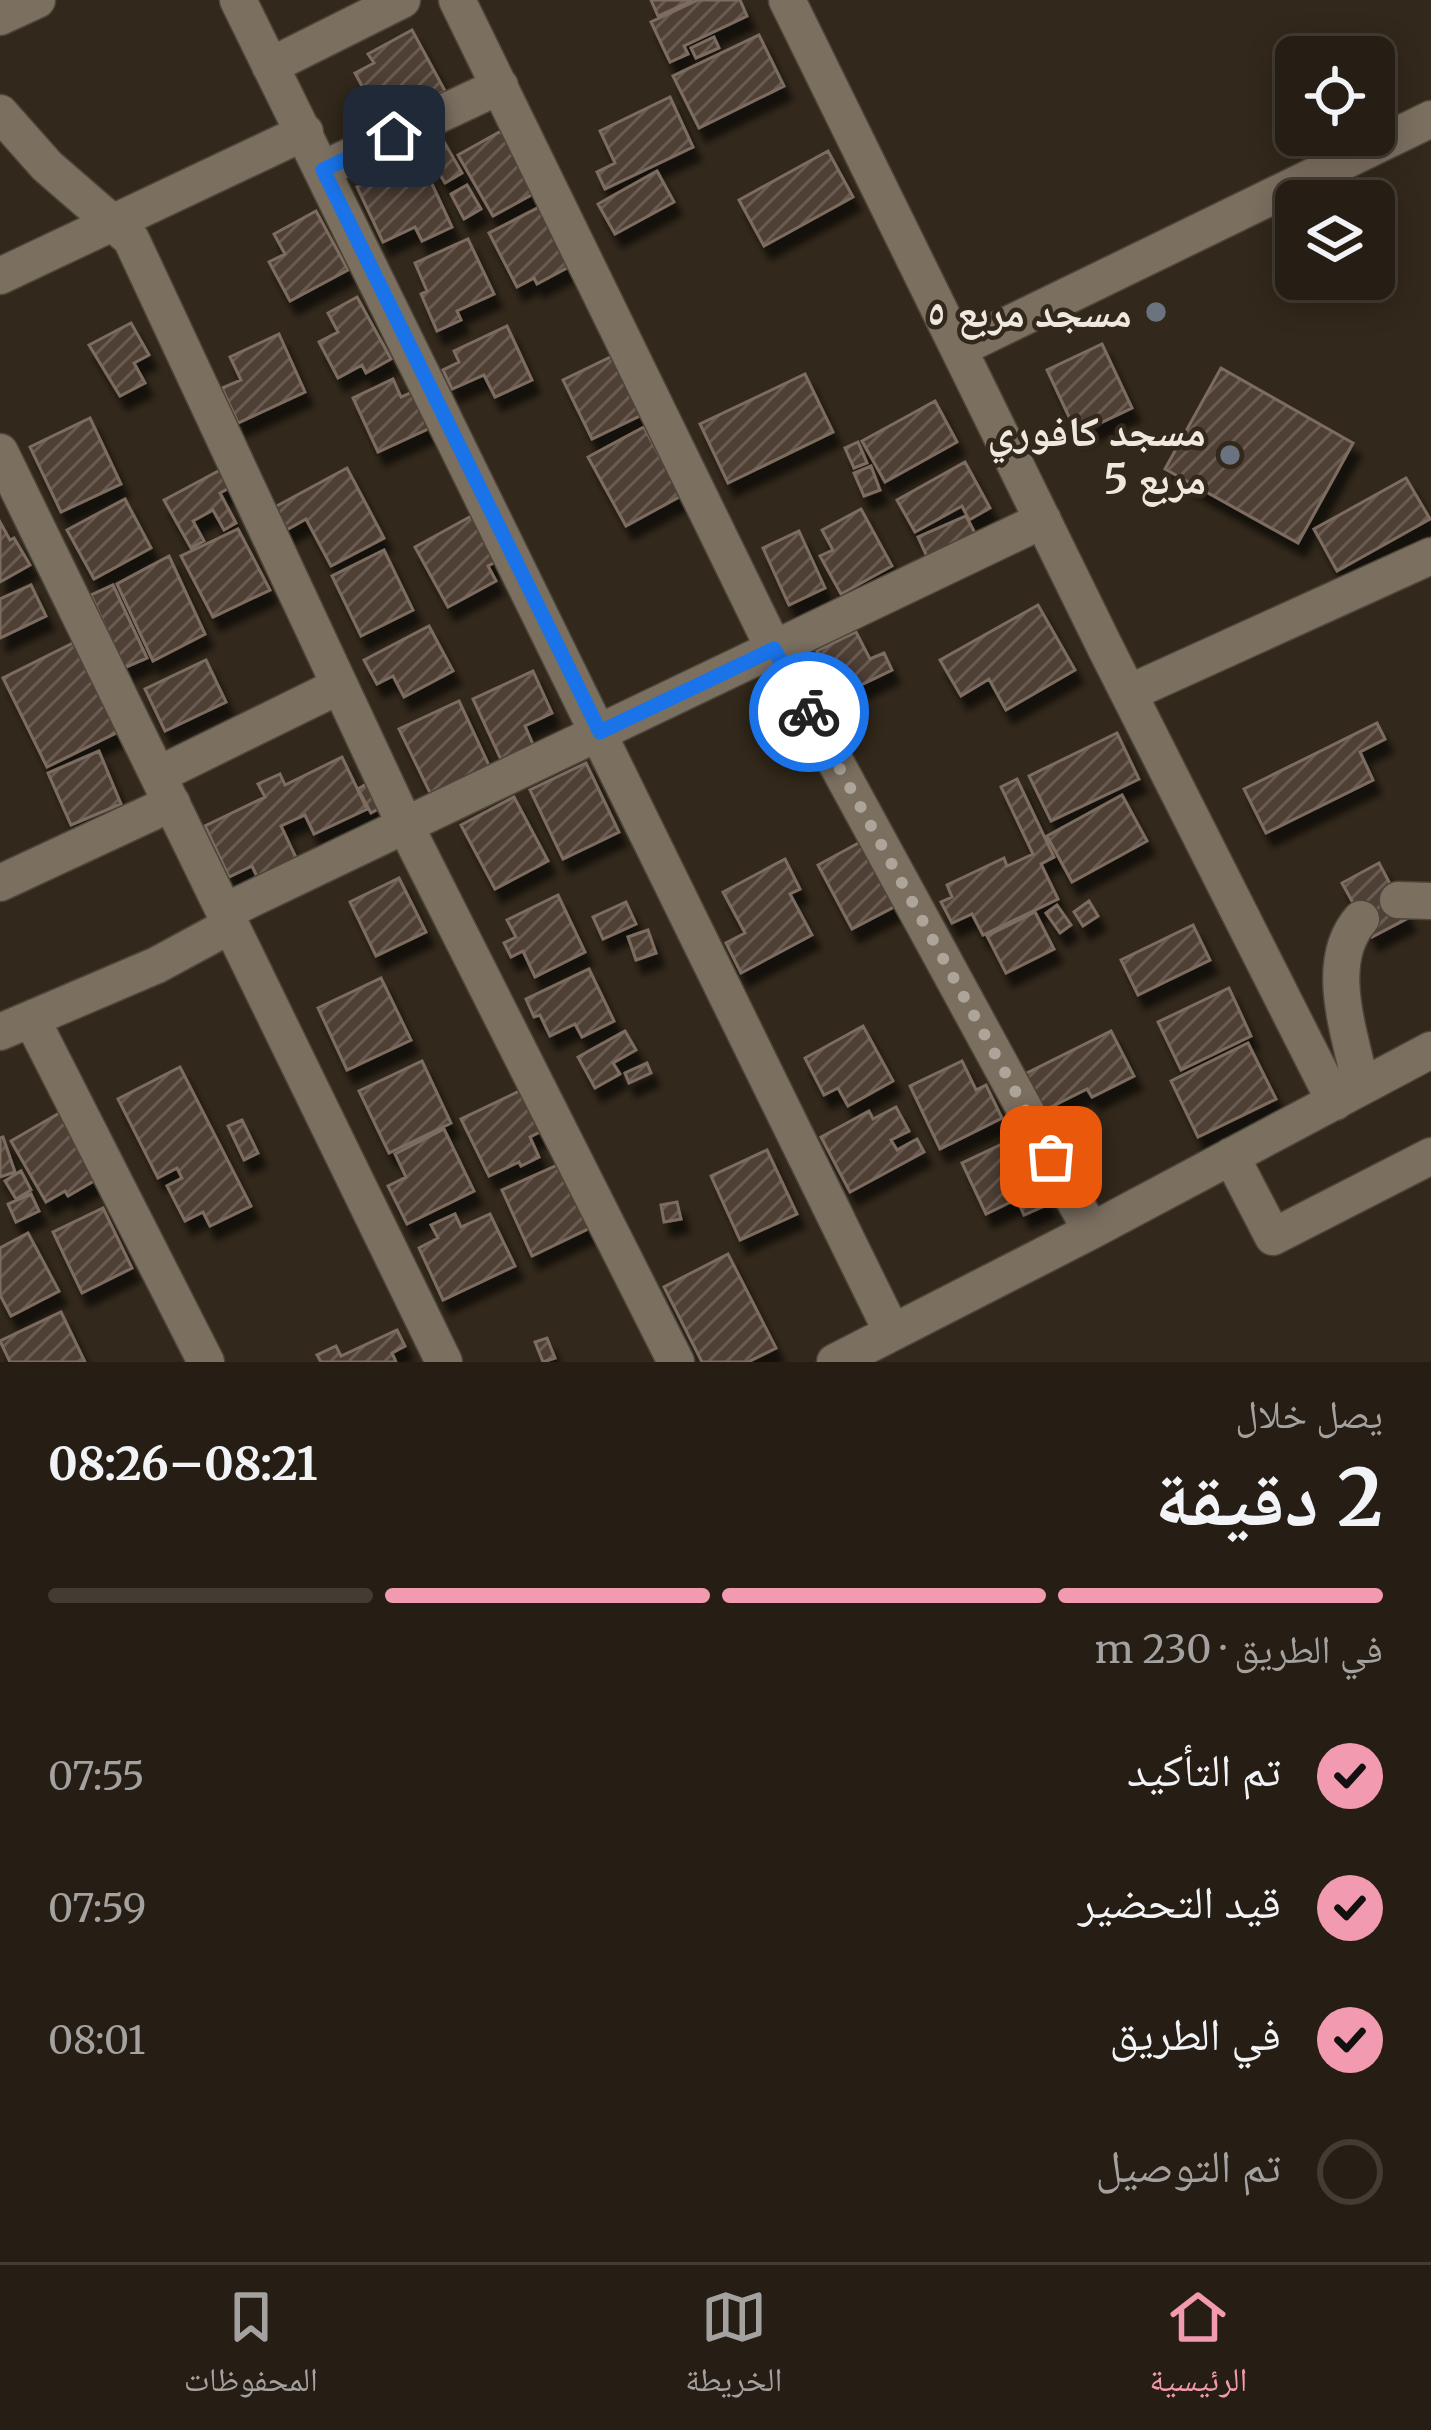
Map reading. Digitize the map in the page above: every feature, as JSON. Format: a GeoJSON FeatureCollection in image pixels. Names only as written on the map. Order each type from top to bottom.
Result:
{"type":"FeatureCollection","features":[{"type":"Feature","properties":{"kind":"street"},"geometry":{"type":"LineString","coordinates":[[0,17],[37,0]]}},
{"type":"Feature","properties":{"kind":"street"},"geometry":{"type":"LineString","coordinates":[[238,0],[892,1332]]}},
{"type":"Feature","properties":{"kind":"street"},"geometry":{"type":"LineString","coordinates":[[270,66],[402,0]]}},
{"type":"Feature","properties":{"kind":"street"},"geometry":{"type":"LineString","coordinates":[[457,0],[774,649],[1090,1231]]}},
{"type":"Feature","properties":{"kind":"street"},"geometry":{"type":"LineString","coordinates":[[788,0],[1129,693],[1348,1095]]}},
{"type":"Feature","properties":{"kind":"street"},"geometry":{"type":"LineString","coordinates":[[323,170],[500,86]]}},
{"type":"Feature","properties":{"kind":"street"},"geometry":{"type":"LineString","coordinates":[[0,113],[46,166],[131,239],[405,825],[676,1362]]}},
{"type":"Feature","properties":{"kind":"street"},"geometry":{"type":"LineString","coordinates":[[960,348],[1431,118]]}},
{"type":"Feature","properties":{"kind":"street"},"geometry":{"type":"LineString","coordinates":[[0,276],[305,132]]}},
{"type":"Feature","properties":{"kind":"street"},"geometry":{"type":"LineString","coordinates":[[0,452],[444,1362]]}},
{"type":"Feature","properties":{"kind":"street"},"geometry":{"type":"LineString","coordinates":[[206,1362],[16,1026],[157,965],[227,919],[405,825],[1043,520]]}},
{"type":"Feature","properties":{"kind":"street"},"geometry":{"type":"LineString","coordinates":[[1129,693],[1431,556]]}},
{"type":"Feature","properties":{"kind":"street"},"geometry":{"type":"LineString","coordinates":[[0,883],[339,686]]}},
{"type":"Feature","properties":{"kind":"street"},"geometry":{"type":"LineString","coordinates":[[1348,1095],[1340,979],[1344,945],[1361,919]]}},
{"type":"Feature","properties":{"kind":"street"},"geometry":{"type":"LineString","coordinates":[[835,1362],[1431,1050]]}},
{"type":"Feature","properties":{"kind":"street"},"geometry":{"type":"LineString","coordinates":[[1231,1156],[1273,1237],[1431,1156]]}},
{"type":"Feature","properties":{"kind":"building"},"geometry":{"type":"Polygon","coordinates":[[[651,0],[693,0],[658,16],[651,0]]]}},
{"type":"Feature","properties":{"kind":"building"},"geometry":{"type":"Polygon","coordinates":[[[698,0],[740,0],[747,16],[684,46],[688,54],[670,62],[651,22],[698,0]]]}},
{"type":"Feature","properties":{"kind":"building"},"geometry":{"type":"Polygon","coordinates":[[[412,30],[445,91],[383,125],[355,73],[374,63],[368,54],[412,30]]]}},
{"type":"Feature","properties":{"kind":"building"},"geometry":{"type":"Polygon","coordinates":[[[759,35],[784,86],[699,128],[673,76],[759,35]]]}},
{"type":"Feature","properties":{"kind":"building"},"geometry":{"type":"Polygon","coordinates":[[[714,37],[719,48],[696,58],[691,48],[714,37]]]}},
{"type":"Feature","properties":{"kind":"building"},"geometry":{"type":"Polygon","coordinates":[[[670,97],[693,147],[605,189],[597,172],[615,163],[600,131],[670,97]]]}},
{"type":"Feature","properties":{"kind":"building"},"geometry":{"type":"Polygon","coordinates":[[[501,131],[535,193],[493,216],[458,155],[501,131]]]}},
{"type":"Feature","properties":{"kind":"building"},"geometry":{"type":"Polygon","coordinates":[[[443,140],[462,173],[445,183],[426,151],[443,140]]]}},
{"type":"Feature","properties":{"kind":"building"},"geometry":{"type":"Polygon","coordinates":[[[828,151],[853,197],[764,246],[739,200],[828,151]]]}},
{"type":"Feature","properties":{"kind":"building"},"geometry":{"type":"Polygon","coordinates":[[[420,158],[452,227],[422,241],[415,227],[383,242],[357,187],[420,158]]]}},
{"type":"Feature","properties":{"kind":"building"},"geometry":{"type":"Polygon","coordinates":[[[657,171],[674,202],[615,234],[598,204],[657,171]]]}},
{"type":"Feature","properties":{"kind":"building"},"geometry":{"type":"Polygon","coordinates":[[[467,185],[481,209],[464,219],[451,194],[467,185]]]}},
{"type":"Feature","properties":{"kind":"building"},"geometry":{"type":"Polygon","coordinates":[[[549,202],[580,261],[537,284],[534,278],[517,287],[489,233],[549,202]]]}},
{"type":"Feature","properties":{"kind":"building"},"geometry":{"type":"Polygon","coordinates":[[[316,211],[348,270],[290,301],[269,262],[285,254],[274,234],[316,211]]]}},
{"type":"Feature","properties":{"kind":"building"},"geometry":{"type":"Polygon","coordinates":[[[468,239],[494,294],[457,311],[461,320],[437,331],[421,294],[427,291],[415,263],[468,239]]]}},
{"type":"Feature","properties":{"kind":"building"},"geometry":{"type":"Polygon","coordinates":[[[357,297],[391,359],[366,373],[362,365],[338,378],[319,342],[338,332],[328,313],[357,297]]]}},
{"type":"Feature","properties":{"kind":"building"},"geometry":{"type":"Polygon","coordinates":[[[131,323],[149,355],[134,363],[145,383],[120,396],[89,345],[131,323]]]}},
{"type":"Feature","properties":{"kind":"building"},"geometry":{"type":"Polygon","coordinates":[[[507,326],[532,380],[495,397],[484,375],[452,389],[443,370],[459,362],[454,351],[507,326]]]}},
{"type":"Feature","properties":{"kind":"building"},"geometry":{"type":"Polygon","coordinates":[[[279,334],[305,392],[238,423],[222,388],[241,380],[230,357],[279,334]]]}},
{"type":"Feature","properties":{"kind":"building"},"geometry":{"type":"Polygon","coordinates":[[[1102,344],[1132,408],[1077,434],[1047,370],[1102,344]]]}},
{"type":"Feature","properties":{"kind":"building"},"geometry":{"type":"Polygon","coordinates":[[[625,350],[654,409],[592,439],[563,380],[625,350]]]}},
{"type":"Feature","properties":{"kind":"building"},"geometry":{"type":"Polygon","coordinates":[[[1221,368],[1353,443],[1298,543],[1165,469],[1221,368]]]}},
{"type":"Feature","properties":{"kind":"building"},"geometry":{"type":"Polygon","coordinates":[[[805,374],[833,432],[728,483],[700,424],[805,374]]]}},
{"type":"Feature","properties":{"kind":"building"},"geometry":{"type":"Polygon","coordinates":[[[393,379],[401,397],[426,386],[443,422],[378,452],[353,398],[393,379]]]}},
{"type":"Feature","properties":{"kind":"building"},"geometry":{"type":"Polygon","coordinates":[[[935,401],[957,442],[885,482],[862,441],[935,401]]]}},
{"type":"Feature","properties":{"kind":"building"},"geometry":{"type":"Polygon","coordinates":[[[90,418],[121,484],[61,512],[30,447],[90,418]]]}},
{"type":"Feature","properties":{"kind":"building"},"geometry":{"type":"Polygon","coordinates":[[[644,427],[681,496],[626,526],[588,457],[644,427]]]}},
{"type":"Feature","properties":{"kind":"building"},"geometry":{"type":"Polygon","coordinates":[[[858,442],[867,463],[854,468],[845,448],[858,442]]]}},
{"type":"Feature","properties":{"kind":"building"},"geometry":{"type":"Polygon","coordinates":[[[965,462],[990,508],[969,520],[962,506],[915,532],[897,500],[965,462]]]}},
{"type":"Feature","properties":{"kind":"building"},"geometry":{"type":"Polygon","coordinates":[[[871,466],[880,490],[864,496],[854,473],[871,466]]]}},
{"type":"Feature","properties":{"kind":"building"},"geometry":{"type":"Polygon","coordinates":[[[347,468],[384,538],[331,566],[306,519],[283,532],[271,509],[347,468]]]}},
{"type":"Feature","properties":{"kind":"building"},"geometry":{"type":"Polygon","coordinates":[[[222,469],[231,487],[220,493],[236,523],[224,530],[213,510],[193,521],[204,541],[191,548],[164,500],[222,469]]]}},
{"type":"Feature","properties":{"kind":"building"},"geometry":{"type":"Polygon","coordinates":[[[1406,478],[1430,519],[1337,571],[1314,529],[1406,478]]]}},
{"type":"Feature","properties":{"kind":"building"},"geometry":{"type":"Polygon","coordinates":[[[125,499],[151,548],[94,579],[67,530],[125,499]]]}},
{"type":"Feature","properties":{"kind":"building"},"geometry":{"type":"Polygon","coordinates":[[[484,509],[509,555],[488,566],[496,581],[448,607],[415,547],[484,509]]]}},
{"type":"Feature","properties":{"kind":"building"},"geometry":{"type":"Polygon","coordinates":[[[861,509],[892,566],[841,594],[820,556],[833,550],[822,530],[861,509]]]}},
{"type":"Feature","properties":{"kind":"building"},"geometry":{"type":"Polygon","coordinates":[[[966,516],[978,539],[929,561],[918,537],[966,516]]]}},
{"type":"Feature","properties":{"kind":"building"},"geometry":{"type":"Polygon","coordinates":[[[0,522],[30,565],[0,582],[0,522]]]}},
{"type":"Feature","properties":{"kind":"building"},"geometry":{"type":"Polygon","coordinates":[[[238,529],[270,590],[213,617],[181,556],[238,529]]]}},
{"type":"Feature","properties":{"kind":"building"},"geometry":{"type":"Polygon","coordinates":[[[799,531],[825,588],[789,605],[763,548],[799,531]]]}},
{"type":"Feature","properties":{"kind":"building"},"geometry":{"type":"Polygon","coordinates":[[[384,550],[413,610],[361,636],[332,576],[384,550]]]}},
{"type":"Feature","properties":{"kind":"building"},"geometry":{"type":"Polygon","coordinates":[[[169,556],[205,634],[153,661],[117,584],[169,556]]]}},
{"type":"Feature","properties":{"kind":"building"},"geometry":{"type":"Polygon","coordinates":[[[31,585],[46,616],[0,638],[0,599],[31,585]]]}},
{"type":"Feature","properties":{"kind":"building"},"geometry":{"type":"Polygon","coordinates":[[[113,585],[147,658],[124,668],[91,595],[113,585]]]}},
{"type":"Feature","properties":{"kind":"building"},"geometry":{"type":"Polygon","coordinates":[[[1038,605],[1075,670],[1006,710],[989,679],[961,696],[940,660],[1038,605]]]}},
{"type":"Feature","properties":{"kind":"building"},"geometry":{"type":"Polygon","coordinates":[[[429,626],[453,671],[404,697],[393,676],[377,684],[364,660],[429,626]]]}},
{"type":"Feature","properties":{"kind":"building"},"geometry":{"type":"Polygon","coordinates":[[[856,632],[870,659],[884,653],[892,670],[838,696],[817,651],[856,632]]]}},
{"type":"Feature","properties":{"kind":"building"},"geometry":{"type":"Polygon","coordinates":[[[77,641],[120,731],[47,767],[3,678],[77,641]]]}},
{"type":"Feature","properties":{"kind":"building"},"geometry":{"type":"Polygon","coordinates":[[[206,660],[226,702],[165,731],[145,689],[206,660]]]}},
{"type":"Feature","properties":{"kind":"building"},"geometry":{"type":"Polygon","coordinates":[[[533,671],[552,713],[525,726],[535,749],[503,764],[473,699],[533,671]]]}},
{"type":"Feature","properties":{"kind":"building"},"geometry":{"type":"Polygon","coordinates":[[[459,701],[493,774],[434,801],[399,729],[459,701]]]}},
{"type":"Feature","properties":{"kind":"building"},"geometry":{"type":"Polygon","coordinates":[[[1377,723],[1385,739],[1360,752],[1373,780],[1266,833],[1244,789],[1377,723]]]}},
{"type":"Feature","properties":{"kind":"building"},"geometry":{"type":"Polygon","coordinates":[[[1117,733],[1139,779],[1051,821],[1029,776],[1117,733]]]}},
{"type":"Feature","properties":{"kind":"building"},"geometry":{"type":"Polygon","coordinates":[[[99,751],[121,804],[71,825],[48,773],[99,751]]]}},
{"type":"Feature","properties":{"kind":"building"},"geometry":{"type":"Polygon","coordinates":[[[342,757],[367,809],[314,834],[305,815],[281,826],[299,864],[260,883],[252,866],[229,877],[205,826],[265,797],[258,784],[280,774],[285,785],[342,757]]]}},
{"type":"Feature","properties":{"kind":"building"},"geometry":{"type":"Polygon","coordinates":[[[586,763],[619,832],[563,859],[530,790],[586,763]]]}},
{"type":"Feature","properties":{"kind":"building"},"geometry":{"type":"Polygon","coordinates":[[[1017,779],[1054,857],[1041,864],[1058,899],[983,935],[972,914],[952,923],[941,902],[952,897],[947,885],[1004,858],[1007,866],[1033,854],[1001,787],[1017,779]]]}},
{"type":"Feature","properties":{"kind":"building"},"geometry":{"type":"Polygon","coordinates":[[[371,781],[385,805],[371,813],[358,789],[371,781]]]}},
{"type":"Feature","properties":{"kind":"building"},"geometry":{"type":"Polygon","coordinates":[[[1122,795],[1147,841],[1072,882],[1047,836],[1122,795]]]}},
{"type":"Feature","properties":{"kind":"building"},"geometry":{"type":"Polygon","coordinates":[[[514,797],[548,861],[495,889],[461,825],[514,797]]]}},
{"type":"Feature","properties":{"kind":"building"},"geometry":{"type":"Polygon","coordinates":[[[875,834],[909,899],[852,929],[818,865],[875,834]]]}},
{"type":"Feature","properties":{"kind":"building"},"geometry":{"type":"Polygon","coordinates":[[[785,859],[800,889],[790,894],[812,935],[741,973],[726,943],[745,933],[723,892],[785,859]]]}},
{"type":"Feature","properties":{"kind":"building"},"geometry":{"type":"Polygon","coordinates":[[[1379,863],[1408,918],[1372,937],[1342,883],[1379,863]]]}},
{"type":"Feature","properties":{"kind":"building"},"geometry":{"type":"Polygon","coordinates":[[[399,878],[426,932],[376,956],[350,902],[399,878]]]}},
{"type":"Feature","properties":{"kind":"building"},"geometry":{"type":"Polygon","coordinates":[[[558,895],[585,952],[535,977],[523,951],[511,957],[504,943],[516,937],[507,920],[558,895]]]}},
{"type":"Feature","properties":{"kind":"building"},"geometry":{"type":"Polygon","coordinates":[[[1089,901],[1098,916],[1083,926],[1074,912],[1089,901]]]}},
{"type":"Feature","properties":{"kind":"building"},"geometry":{"type":"Polygon","coordinates":[[[626,902],[636,924],[603,939],[593,917],[626,902]]]}},
{"type":"Feature","properties":{"kind":"building"},"geometry":{"type":"Polygon","coordinates":[[[1057,905],[1071,925],[1060,933],[1046,913],[1057,905]]]}},
{"type":"Feature","properties":{"kind":"building"},"geometry":{"type":"Polygon","coordinates":[[[1035,912],[1054,949],[1006,973],[987,936],[1035,912]]]}},
{"type":"Feature","properties":{"kind":"building"},"geometry":{"type":"Polygon","coordinates":[[[1193,925],[1210,960],[1138,995],[1121,960],[1193,925]]]}},
{"type":"Feature","properties":{"kind":"building"},"geometry":{"type":"Polygon","coordinates":[[[648,930],[656,953],[636,960],[628,937],[648,930]]]}},
{"type":"Feature","properties":{"kind":"building"},"geometry":{"type":"Polygon","coordinates":[[[589,969],[614,1021],[582,1037],[575,1024],[550,1036],[526,999],[589,969]]]}},
{"type":"Feature","properties":{"kind":"building"},"geometry":{"type":"Polygon","coordinates":[[[381,978],[411,1040],[347,1070],[318,1008],[381,978]]]}},
{"type":"Feature","properties":{"kind":"building"},"geometry":{"type":"Polygon","coordinates":[[[1229,988],[1251,1036],[1181,1070],[1158,1022],[1229,988]]]}},
{"type":"Feature","properties":{"kind":"building"},"geometry":{"type":"Polygon","coordinates":[[[863,1026],[893,1081],[848,1106],[838,1088],[824,1095],[805,1058],[863,1026]]]}},
{"type":"Feature","properties":{"kind":"building"},"geometry":{"type":"Polygon","coordinates":[[[625,1031],[636,1050],[613,1063],[620,1074],[595,1088],[578,1057],[625,1031]]]}},
{"type":"Feature","properties":{"kind":"building"},"geometry":{"type":"Polygon","coordinates":[[[1111,1031],[1134,1076],[1092,1097],[1087,1089],[1039,1113],[1021,1076],[1111,1031]]]}},
{"type":"Feature","properties":{"kind":"building"},"geometry":{"type":"Polygon","coordinates":[[[1248,1043],[1276,1099],[1198,1137],[1171,1081],[1248,1043]]]}},
{"type":"Feature","properties":{"kind":"building"},"geometry":{"type":"Polygon","coordinates":[[[422,1061],[451,1123],[389,1153],[359,1091],[422,1061]]]}},
{"type":"Feature","properties":{"kind":"building"},"geometry":{"type":"Polygon","coordinates":[[[962,1061],[976,1090],[986,1085],[1002,1118],[940,1149],[910,1086],[962,1061]]]}},
{"type":"Feature","properties":{"kind":"building"},"geometry":{"type":"Polygon","coordinates":[[[647,1063],[651,1073],[629,1083],[625,1073],[647,1063]]]}},
{"type":"Feature","properties":{"kind":"building"},"geometry":{"type":"Polygon","coordinates":[[[180,1067],[251,1206],[210,1226],[203,1212],[185,1221],[167,1186],[182,1178],[177,1168],[158,1178],[118,1099],[180,1067]]]}},
{"type":"Feature","properties":{"kind":"building"},"geometry":{"type":"Polygon","coordinates":[[[532,1085],[552,1126],[530,1137],[539,1157],[489,1176],[461,1119],[532,1085]]]}},
{"type":"Feature","properties":{"kind":"building"},"geometry":{"type":"Polygon","coordinates":[[[896,1107],[909,1131],[891,1140],[897,1150],[917,1139],[924,1152],[850,1192],[821,1137],[869,1111],[873,1119],[896,1107]]]}},
{"type":"Feature","properties":{"kind":"building"},"geometry":{"type":"Polygon","coordinates":[[[68,1108],[106,1174],[68,1196],[65,1191],[46,1202],[11,1141],[68,1108]]]}},
{"type":"Feature","properties":{"kind":"building"},"geometry":{"type":"Polygon","coordinates":[[[242,1120],[258,1153],[244,1160],[228,1126],[242,1120]]]}},
{"type":"Feature","properties":{"kind":"building"},"geometry":{"type":"Polygon","coordinates":[[[444,1129],[474,1191],[407,1224],[388,1186],[406,1177],[395,1154],[444,1129]]]}},
{"type":"Feature","properties":{"kind":"building"},"geometry":{"type":"Polygon","coordinates":[[[1017,1137],[1049,1204],[1024,1215],[1017,1199],[986,1214],[962,1163],[1017,1137]]]}},
{"type":"Feature","properties":{"kind":"building"},"geometry":{"type":"Polygon","coordinates":[[[0,1138],[15,1172],[0,1177],[0,1138]]]}},
{"type":"Feature","properties":{"kind":"building"},"geometry":{"type":"Polygon","coordinates":[[[767,1150],[797,1214],[740,1240],[711,1176],[767,1150]]]}},
{"type":"Feature","properties":{"kind":"building"},"geometry":{"type":"Polygon","coordinates":[[[562,1163],[592,1227],[532,1256],[502,1190],[562,1163]]]}},
{"type":"Feature","properties":{"kind":"building"},"geometry":{"type":"Polygon","coordinates":[[[21,1171],[31,1190],[16,1199],[5,1181],[21,1171]]]}},
{"type":"Feature","properties":{"kind":"building"},"geometry":{"type":"Polygon","coordinates":[[[31,1194],[39,1211],[16,1222],[8,1204],[31,1194]]]}},
{"type":"Feature","properties":{"kind":"building"},"geometry":{"type":"Polygon","coordinates":[[[677,1202],[681,1219],[664,1222],[661,1205],[677,1202]]]}},
{"type":"Feature","properties":{"kind":"building"},"geometry":{"type":"Polygon","coordinates":[[[103,1208],[132,1268],[82,1293],[53,1232],[103,1208]]]}},
{"type":"Feature","properties":{"kind":"building"},"geometry":{"type":"Polygon","coordinates":[[[455,1214],[461,1227],[490,1214],[515,1266],[443,1300],[419,1248],[438,1238],[431,1225],[455,1214]]]}},
{"type":"Feature","properties":{"kind":"building"},"geometry":{"type":"Polygon","coordinates":[[[28,1233],[59,1291],[11,1316],[0,1295],[0,1248],[28,1233]]]}},
{"type":"Feature","properties":{"kind":"building"},"geometry":{"type":"Polygon","coordinates":[[[728,1254],[776,1348],[748,1362],[702,1362],[664,1287],[728,1254]]]}},
{"type":"Feature","properties":{"kind":"building"},"geometry":{"type":"Polygon","coordinates":[[[61,1312],[85,1362],[10,1362],[0,1341],[61,1312]]]}},
{"type":"Feature","properties":{"kind":"building"},"geometry":{"type":"Polygon","coordinates":[[[397,1330],[405,1346],[392,1353],[396,1362],[321,1362],[317,1355],[336,1346],[341,1356],[397,1330]]]}},
{"type":"Feature","properties":{"kind":"building"},"geometry":{"type":"Polygon","coordinates":[[[547,1338],[555,1358],[543,1362],[535,1342],[547,1338]]]}},
{"type":"Feature","properties":{"kind":"way so far"},"geometry":{"type":"LineString","coordinates":[[809,712],[1051,1157]]}},
{"type":"Feature","properties":{"kind":"place","name":"مسجد مربع ٥"},"geometry":{"type":"Point","coordinates":[1156,312]}},
{"type":"Feature","properties":{"kind":"place","name":"مسجد كافوري مربع 5"},"geometry":{"type":"Point","coordinates":[1230,455]}},
{"type":"Feature","properties":{"kind":"route"},"geometry":{"type":"LineString","coordinates":[[394,136],[323,170],[600,732],[774,649],[809,712]]}}]}
